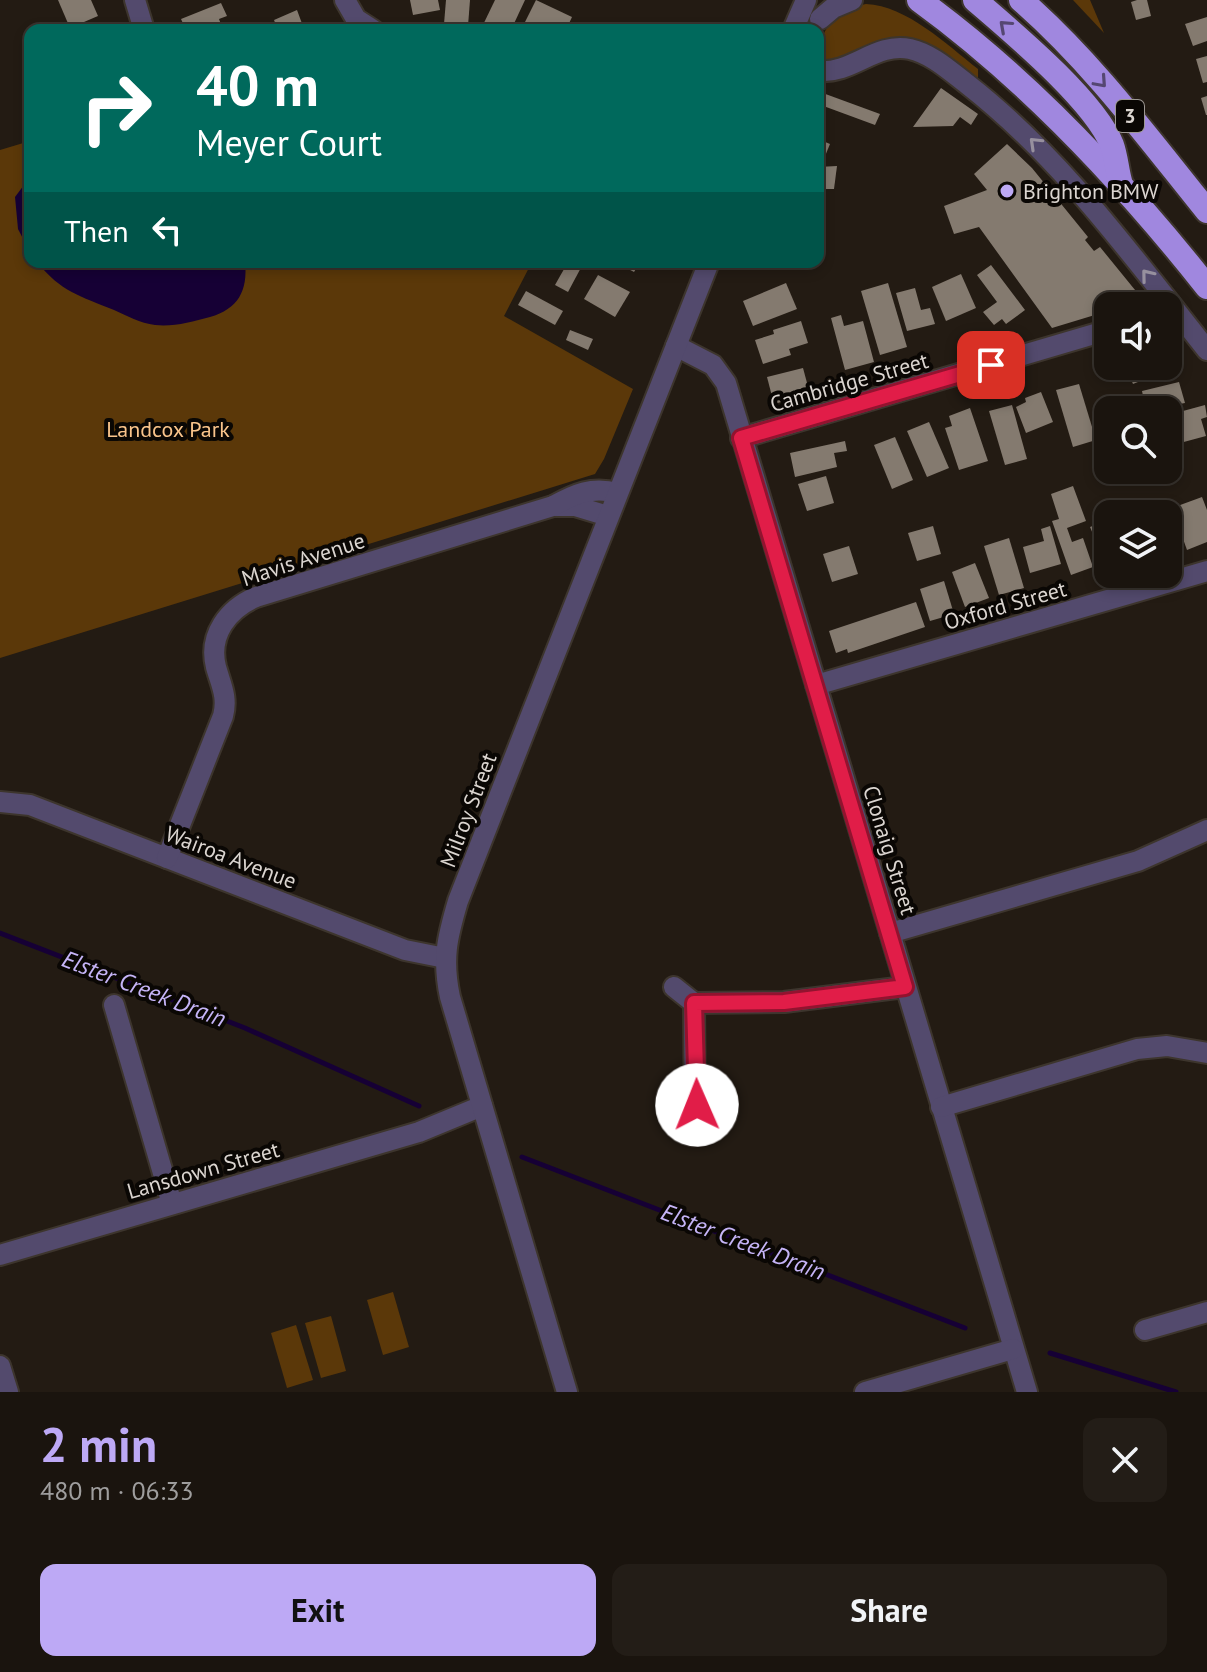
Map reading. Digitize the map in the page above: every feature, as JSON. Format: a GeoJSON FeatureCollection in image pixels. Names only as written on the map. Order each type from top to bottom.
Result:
{"type":"FeatureCollection","features":[{"type":"Feature","properties":{"kind":"highway"},"geometry":{"type":"LineString","coordinates":[[975,0],[1024,43],[1094,116],[1111,144],[1120,182]]}},
{"type":"Feature","properties":{"kind":"highway","name":"3"},"geometry":{"type":"LineString","coordinates":[[1021,0],[1113,95],[1207,211]]}},
{"type":"Feature","properties":{"kind":"highway","name":"3"},"geometry":{"type":"LineString","coordinates":[[926,2],[1037,99],[1120,182],[1207,287]]}},
{"type":"Feature","properties":{"kind":"street"},"geometry":{"type":"LineString","coordinates":[[135,0],[142,24]]}},
{"type":"Feature","properties":{"kind":"street"},"geometry":{"type":"LineString","coordinates":[[796,24],[806,0]]}},
{"type":"Feature","properties":{"kind":"street"},"geometry":{"type":"LineString","coordinates":[[817,24],[828,0]]}},
{"type":"Feature","properties":{"kind":"street"},"geometry":{"type":"LineString","coordinates":[[818,24],[833,8],[852,0]]}},
{"type":"Feature","properties":{"kind":"street"},"geometry":{"type":"LineString","coordinates":[[346,2],[356,19],[364,24]]}},
{"type":"Feature","properties":{"kind":"street"},"geometry":{"type":"LineString","coordinates":[[824,71],[838,71],[876,52],[898,48],[921,53],[937,61],[1006,115],[1057,164],[1156,292]]}},
{"type":"Feature","properties":{"kind":"street","name":"Milroy Street"},"geometry":{"type":"LineString","coordinates":[[567,1392],[450,997],[445,958],[458,901],[707,268]]}},
{"type":"Feature","properties":{"kind":"street"},"geometry":{"type":"LineString","coordinates":[[1182,323],[1207,350]]}},
{"type":"Feature","properties":{"kind":"street","name":"Cambridge Street"},"geometry":{"type":"LineString","coordinates":[[741,438],[1094,334]]}},
{"type":"Feature","properties":{"kind":"street","name":"Clonaig Street"},"geometry":{"type":"LineString","coordinates":[[676,346],[713,365],[723,375],[1027,1392]]}},
{"type":"Feature","properties":{"kind":"street","name":"Mavis Avenue"},"geometry":{"type":"LineString","coordinates":[[167,858],[223,716],[225,697],[214,653],[219,630],[232,610],[256,597],[553,506],[575,494],[597,489],[617,493]]}},
{"type":"Feature","properties":{"kind":"street","name":"Mavis Avenue"},"geometry":{"type":"LineString","coordinates":[[553,506],[575,506],[608,516]]}},
{"type":"Feature","properties":{"kind":"street","name":"Oxford Street"},"geometry":{"type":"LineString","coordinates":[[816,685],[1207,571]]}},
{"type":"Feature","properties":{"kind":"street","name":"Wairoa Avenue"},"geometry":{"type":"LineString","coordinates":[[0,802],[30,805],[405,950],[445,958]]}},
{"type":"Feature","properties":{"kind":"street"},"geometry":{"type":"LineString","coordinates":[[890,933],[1138,861],[1207,830]]}},
{"type":"Feature","properties":{"kind":"street"},"geometry":{"type":"LineString","coordinates":[[674,987],[694,1003],[784,1002],[905,987]]}},
{"type":"Feature","properties":{"kind":"street"},"geometry":{"type":"LineString","coordinates":[[694,1003],[695,1125]]}},
{"type":"Feature","properties":{"kind":"street"},"geometry":{"type":"LineString","coordinates":[[114,1005],[172,1204]]}},
{"type":"Feature","properties":{"kind":"street"},"geometry":{"type":"LineString","coordinates":[[941,1107],[1137,1049],[1167,1046],[1207,1053]]}},
{"type":"Feature","properties":{"kind":"street","name":"Lansdown Street"},"geometry":{"type":"LineString","coordinates":[[0,1255],[484,1114]]}},
{"type":"Feature","properties":{"kind":"street"},"geometry":{"type":"LineString","coordinates":[[1145,1330],[1207,1312]]}},
{"type":"Feature","properties":{"kind":"street"},"geometry":{"type":"LineString","coordinates":[[865,1392],[1013,1349]]}},
{"type":"Feature","properties":{"kind":"street"},"geometry":{"type":"LineString","coordinates":[[0,1366],[8,1392]]}},
{"type":"Feature","properties":{"kind":"green space"},"geometry":{"type":"Polygon","coordinates":[[[1073,0],[1090,0],[1104,33],[1073,0]]]}},
{"type":"Feature","properties":{"kind":"green space"},"geometry":{"type":"Polygon","coordinates":[[[866,4],[881,6],[911,19],[978,69],[978,80],[938,49],[912,39],[842,60],[824,62],[825,32],[837,17],[866,4]]]}},
{"type":"Feature","properties":{"kind":"green space","name":"Landcox Park"},"geometry":{"type":"Polygon","coordinates":[[[24,143],[24,268],[529,268],[504,316],[633,389],[604,459],[595,474],[0,658],[0,150],[24,143]]]}},
{"type":"Feature","properties":{"kind":"green space"},"geometry":{"type":"Polygon","coordinates":[[[393,1292],[409,1347],[383,1355],[367,1300],[393,1292]]]}},
{"type":"Feature","properties":{"kind":"green space"},"geometry":{"type":"Polygon","coordinates":[[[331,1316],[346,1371],[321,1378],[305,1323],[331,1316]]]}},
{"type":"Feature","properties":{"kind":"green space"},"geometry":{"type":"Polygon","coordinates":[[[296,1325],[313,1380],[287,1388],[271,1333],[296,1325]]]}},
{"type":"Feature","properties":{"kind":"shaded area"},"geometry":{"type":"Polygon","coordinates":[[[24,185],[24,240],[18,229],[15,197],[24,185]]]}},
{"type":"Feature","properties":{"kind":"shaded area"},"geometry":{"type":"Polygon","coordinates":[[[42,268],[246,268],[246,272],[243,290],[228,309],[196,321],[162,325],[139,321],[72,292],[42,268]]]}},
{"type":"Feature","properties":{"kind":"building"},"geometry":{"type":"Polygon","coordinates":[[[58,0],[91,0],[98,16],[79,24],[68,24],[58,0]]]}},
{"type":"Feature","properties":{"kind":"building"},"geometry":{"type":"Polygon","coordinates":[[[410,0],[438,0],[440,10],[413,15],[410,0]]]}},
{"type":"Feature","properties":{"kind":"building"},"geometry":{"type":"Polygon","coordinates":[[[446,0],[470,0],[468,24],[444,24],[446,0]]]}},
{"type":"Feature","properties":{"kind":"building"},"geometry":{"type":"Polygon","coordinates":[[[495,0],[525,0],[514,24],[483,24],[495,0]]]}},
{"type":"Feature","properties":{"kind":"building"},"geometry":{"type":"Polygon","coordinates":[[[536,0],[572,17],[569,24],[524,24],[536,0]]]}},
{"type":"Feature","properties":{"kind":"building"},"geometry":{"type":"Polygon","coordinates":[[[1147,0],[1151,16],[1136,20],[1131,2],[1147,0]]]}},
{"type":"Feature","properties":{"kind":"building"},"geometry":{"type":"Polygon","coordinates":[[[221,3],[227,16],[219,19],[221,24],[183,24],[181,19],[221,3]]]}},
{"type":"Feature","properties":{"kind":"building"},"geometry":{"type":"Polygon","coordinates":[[[297,10],[302,24],[276,24],[274,20],[297,10]]]}},
{"type":"Feature","properties":{"kind":"building"},"geometry":{"type":"Polygon","coordinates":[[[1207,17],[1207,41],[1193,46],[1185,24],[1207,17]]]}},
{"type":"Feature","properties":{"kind":"building"},"geometry":{"type":"Polygon","coordinates":[[[1207,56],[1207,82],[1203,83],[1196,59],[1207,56]]]}},
{"type":"Feature","properties":{"kind":"building"},"geometry":{"type":"Polygon","coordinates":[[[941,88],[978,114],[971,125],[960,117],[953,126],[913,127],[941,88]]]}},
{"type":"Feature","properties":{"kind":"building"},"geometry":{"type":"Polygon","coordinates":[[[824,93],[880,114],[875,125],[824,106],[824,93]]]}},
{"type":"Feature","properties":{"kind":"building"},"geometry":{"type":"Polygon","coordinates":[[[1207,96],[1207,115],[1206,115],[1201,98],[1207,96]]]}},
{"type":"Feature","properties":{"kind":"building"},"geometry":{"type":"Polygon","coordinates":[[[824,142],[830,144],[824,159],[824,142]]]}},
{"type":"Feature","properties":{"kind":"building"},"geometry":{"type":"Polygon","coordinates":[[[1007,144],[1032,168],[1088,237],[1085,240],[1094,251],[1100,247],[1137,292],[1094,292],[1094,315],[1052,328],[979,227],[954,234],[944,206],[987,190],[974,174],[1007,144]]]}},
{"type":"Feature","properties":{"kind":"building"},"geometry":{"type":"Polygon","coordinates":[[[837,166],[834,189],[824,189],[824,167],[837,166]]]}},
{"type":"Feature","properties":{"kind":"building"},"geometry":{"type":"Polygon","coordinates":[[[991,265],[1025,310],[1006,324],[1002,319],[994,325],[983,312],[997,302],[977,275],[991,265]]]}},
{"type":"Feature","properties":{"kind":"building"},"geometry":{"type":"Polygon","coordinates":[[[565,268],[581,268],[568,292],[555,285],[565,268]]]}},
{"type":"Feature","properties":{"kind":"building"},"geometry":{"type":"Polygon","coordinates":[[[961,274],[976,308],[946,321],[932,287],[961,274]]]}},
{"type":"Feature","properties":{"kind":"building"},"geometry":{"type":"Polygon","coordinates":[[[598,275],[630,292],[615,317],[584,299],[598,275]]]}},
{"type":"Feature","properties":{"kind":"building"},"geometry":{"type":"Polygon","coordinates":[[[786,283],[797,309],[753,326],[743,301],[786,283]]]}},
{"type":"Feature","properties":{"kind":"building"},"geometry":{"type":"Polygon","coordinates":[[[888,283],[907,347],[880,355],[861,291],[888,283]]]}},
{"type":"Feature","properties":{"kind":"building"},"geometry":{"type":"Polygon","coordinates":[[[915,288],[921,310],[930,308],[935,324],[907,331],[896,293],[915,288]]]}},
{"type":"Feature","properties":{"kind":"building"},"geometry":{"type":"Polygon","coordinates":[[[526,291],[563,311],[555,325],[518,305],[526,291]]]}},
{"type":"Feature","properties":{"kind":"building"},"geometry":{"type":"Polygon","coordinates":[[[841,315],[844,326],[863,321],[874,362],[845,370],[831,318],[841,315]]]}},
{"type":"Feature","properties":{"kind":"building"},"geometry":{"type":"Polygon","coordinates":[[[801,321],[808,343],[789,349],[791,355],[763,364],[755,340],[801,321]]]}},
{"type":"Feature","properties":{"kind":"building"},"geometry":{"type":"Polygon","coordinates":[[[570,330],[593,339],[588,350],[566,340],[570,330]]]}},
{"type":"Feature","properties":{"kind":"building"},"geometry":{"type":"Polygon","coordinates":[[[803,368],[810,394],[774,404],[767,377],[803,368]]]}},
{"type":"Feature","properties":{"kind":"building"},"geometry":{"type":"Polygon","coordinates":[[[1179,382],[1185,403],[1182,404],[1182,396],[1143,396],[1142,391],[1179,382]]]}},
{"type":"Feature","properties":{"kind":"building"},"geometry":{"type":"Polygon","coordinates":[[[1079,384],[1094,441],[1073,447],[1056,390],[1079,384]]]}},
{"type":"Feature","properties":{"kind":"building"},"geometry":{"type":"Polygon","coordinates":[[[1041,392],[1053,422],[1026,433],[1016,407],[1026,402],[1025,398],[1041,392]]]}},
{"type":"Feature","properties":{"kind":"building"},"geometry":{"type":"Polygon","coordinates":[[[1012,405],[1027,459],[1005,465],[989,411],[1012,405]]]}},
{"type":"Feature","properties":{"kind":"building"},"geometry":{"type":"Polygon","coordinates":[[[1205,405],[1207,417],[1201,419],[1206,436],[1182,442],[1182,411],[1205,405]]]}},
{"type":"Feature","properties":{"kind":"building"},"geometry":{"type":"Polygon","coordinates":[[[970,408],[988,461],[959,470],[945,428],[952,426],[949,416],[970,408]]]}},
{"type":"Feature","properties":{"kind":"building"},"geometry":{"type":"Polygon","coordinates":[[[929,422],[949,468],[927,477],[907,431],[929,422]]]}},
{"type":"Feature","properties":{"kind":"building"},"geometry":{"type":"Polygon","coordinates":[[[895,437],[913,480],[892,489],[874,445],[895,437]]]}},
{"type":"Feature","properties":{"kind":"building"},"geometry":{"type":"Polygon","coordinates":[[[845,441],[847,451],[834,453],[837,467],[795,477],[790,453],[845,441]]]}},
{"type":"Feature","properties":{"kind":"building"},"geometry":{"type":"Polygon","coordinates":[[[826,476],[834,503],[807,511],[798,484],[826,476]]]}},
{"type":"Feature","properties":{"kind":"building"},"geometry":{"type":"Polygon","coordinates":[[[1073,486],[1086,521],[1067,528],[1072,542],[1083,538],[1093,567],[1071,575],[1052,521],[1059,519],[1051,494],[1073,486]]]}},
{"type":"Feature","properties":{"kind":"building"},"geometry":{"type":"Polygon","coordinates":[[[1202,497],[1207,510],[1207,542],[1187,550],[1182,536],[1182,504],[1202,497]]]}},
{"type":"Feature","properties":{"kind":"building"},"geometry":{"type":"Polygon","coordinates":[[[933,526],[941,554],[917,561],[908,533],[933,526]]]}},
{"type":"Feature","properties":{"kind":"building"},"geometry":{"type":"Polygon","coordinates":[[[1050,526],[1061,564],[1030,573],[1023,547],[1044,541],[1041,529],[1050,526]]]}},
{"type":"Feature","properties":{"kind":"building"},"geometry":{"type":"Polygon","coordinates":[[[1009,538],[1024,588],[999,595],[984,546],[1009,538]]]}},
{"type":"Feature","properties":{"kind":"building"},"geometry":{"type":"Polygon","coordinates":[[[849,546],[858,574],[832,582],[823,554],[849,546]]]}},
{"type":"Feature","properties":{"kind":"building"},"geometry":{"type":"Polygon","coordinates":[[[975,563],[989,598],[965,607],[952,572],[975,563]]]}},
{"type":"Feature","properties":{"kind":"building"},"geometry":{"type":"Polygon","coordinates":[[[944,581],[954,614],[930,621],[920,589],[944,581]]]}},
{"type":"Feature","properties":{"kind":"building"},"geometry":{"type":"Polygon","coordinates":[[[916,602],[925,627],[848,653],[847,649],[836,653],[829,631],[916,602]]]}},
{"type":"Feature","properties":{"kind":"waterway","name":"Elster Creek Drain"},"geometry":{"type":"LineString","coordinates":[[0,933],[245,1028],[419,1106]]}},
{"type":"Feature","properties":{"kind":"waterway","name":"Elster Creek Drain"},"geometry":{"type":"LineString","coordinates":[[522,1157],[965,1328]]}},
{"type":"Feature","properties":{"kind":"waterway","name":"Elster Creek Drain"},"geometry":{"type":"LineString","coordinates":[[1050,1353],[1176,1392]]}},
{"type":"Feature","properties":{"kind":"place","name":"Brighton BMW"},"geometry":{"type":"Point","coordinates":[1007,191]}},
{"type":"Feature","properties":{"kind":"route"},"geometry":{"type":"LineString","coordinates":[[697,1105],[694,1003],[784,1002],[905,987],[741,438],[991,365]]}}]}
